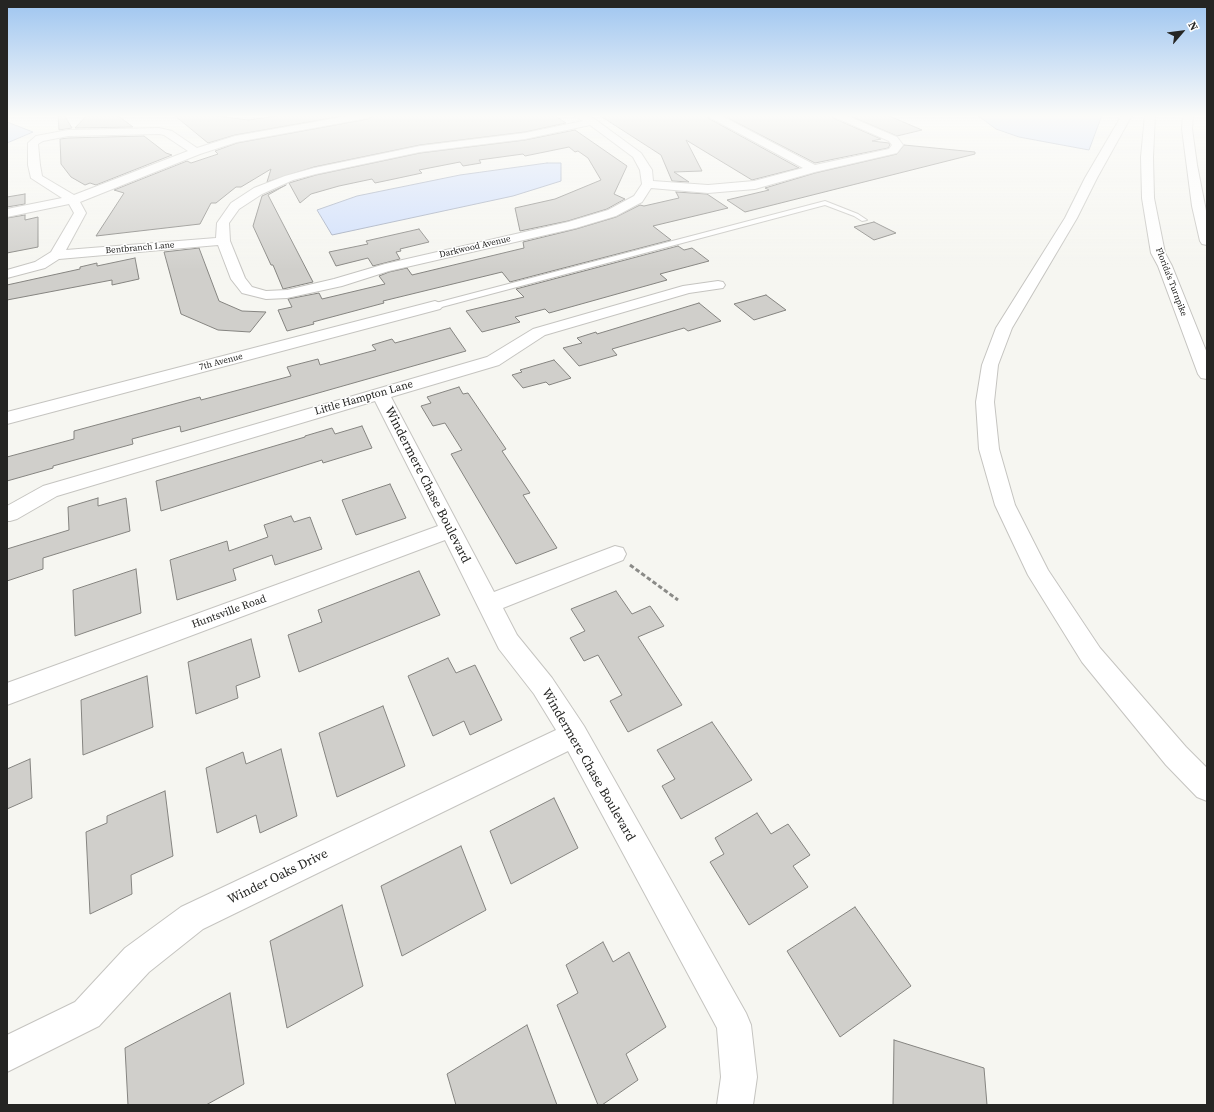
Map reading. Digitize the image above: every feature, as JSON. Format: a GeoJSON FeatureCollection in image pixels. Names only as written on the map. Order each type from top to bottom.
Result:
{"type":"FeatureCollection","features":[{"type":"Feature","properties":{"kind":"main road"},"geometry":{"type":"LineString","coordinates":[[7,274],[40,265],[56,255],[80,213],[73,200],[37,178],[34,167]]}},
{"type":"Feature","properties":{"kind":"main road"},"geometry":{"type":"LineString","coordinates":[[7,213],[73,200],[158,167]]}},
{"type":"Feature","properties":{"kind":"main road"},"geometry":{"type":"LineString","coordinates":[[223,241],[223,223],[235,206],[258,191],[289,178],[334,167]]}},
{"type":"Feature","properties":{"kind":"main road"},"geometry":{"type":"LineString","coordinates":[[644,167],[648,184],[708,188],[730,188],[755,185],[823,167]]}},
{"type":"Feature","properties":{"kind":"main road"},"geometry":{"type":"LineString","coordinates":[[810,167],[814,169]]}},
{"type":"Feature","properties":{"kind":"main road"},"geometry":{"type":"LineString","coordinates":[[1097,167],[1071,218],[1004,328],[990,365],[985,402],[989,448],[1005,505],[1039,575],[1091,655],[1176,756],[1207,787]]}},
{"type":"Feature","properties":{"kind":"main road","name":"Florida's Turnpike"},"geometry":{"type":"LineString","coordinates":[[1147,167],[1148,198],[1158,253],[1165,266],[1207,374]]}},
{"type":"Feature","properties":{"kind":"main road"},"geometry":{"type":"LineString","coordinates":[[1191,167],[1198,206],[1207,241]]}},
{"type":"Feature","properties":{"kind":"main road","name":"Darkwood Avenue"},"geometry":{"type":"LineString","coordinates":[[223,241],[238,279],[247,290],[266,295],[287,294],[337,283],[385,268],[571,225],[612,213],[638,200],[648,184]]}},
{"type":"Feature","properties":{"kind":"main road","name":"Bentbranch Lane"},"geometry":{"type":"LineString","coordinates":[[56,255],[223,241]]}},
{"type":"Feature","properties":{"kind":"main road","name":"Little Hampton Lane"},"geometry":{"type":"LineString","coordinates":[[10,514],[50,491],[493,360],[539,332],[688,289],[718,285]]}},
{"type":"Feature","properties":{"kind":"main road","name":"7th Avenue"},"geometry":{"type":"LineString","coordinates":[[7,418],[435,306]]}},
{"type":"Feature","properties":{"kind":"main road","name":"Windermere Chase Boulevard"},"geometry":{"type":"LineString","coordinates":[[380,393],[508,642],[543,686],[574,735],[734,1025],[739,1077],[735,1105]]}},
{"type":"Feature","properties":{"kind":"main road","name":"Huntsville Road"},"geometry":{"type":"LineString","coordinates":[[7,694],[450,530]]}},
{"type":"Feature","properties":{"kind":"main road"},"geometry":{"type":"LineString","coordinates":[[489,604],[615,554]]}},
{"type":"Feature","properties":{"kind":"main road","name":"Winder Oaks Drive"},"geometry":{"type":"LineString","coordinates":[[7,1054],[87,1014],[137,960],[192,918],[574,735]]}},
{"type":"Feature","properties":{"kind":"lane"},"geometry":{"type":"LineString","coordinates":[[435,306],[825,203],[856,215],[864,220]]}},
{"type":"Feature","properties":{"kind":"path"},"geometry":{"type":"LineString","coordinates":[[615,554],[678,600]]}},
{"type":"Feature","properties":{"kind":"water"},"geometry":{"type":"Polygon","coordinates":[[[519,167],[561,167],[561,181],[513,196],[332,235],[317,210],[357,196],[460,175],[519,167]]]}},
{"type":"Feature","properties":{"kind":"building"},"geometry":{"type":"Polygon","coordinates":[[[63,167],[142,167],[96,185],[90,183],[85,185],[71,177],[63,167]]]}},
{"type":"Feature","properties":{"kind":"building"},"geometry":{"type":"Polygon","coordinates":[[[172,167],[315,167],[267,182],[271,169],[241,187],[236,187],[216,203],[211,203],[200,224],[96,236],[124,193],[114,190],[172,167]]]}},
{"type":"Feature","properties":{"kind":"building"},"geometry":{"type":"Polygon","coordinates":[[[354,167],[435,167],[419,170],[422,173],[375,183],[372,179],[339,186],[311,194],[300,203],[289,183],[316,175],[354,167]]]}},
{"type":"Feature","properties":{"kind":"building"},"geometry":{"type":"Polygon","coordinates":[[[593,167],[627,167],[614,194],[625,199],[607,209],[568,221],[520,231],[515,208],[555,199],[601,180],[593,167]]]}},
{"type":"Feature","properties":{"kind":"building"},"geometry":{"type":"Polygon","coordinates":[[[666,167],[700,167],[702,171],[674,172],[689,182],[672,181],[666,167]]]}},
{"type":"Feature","properties":{"kind":"building"},"geometry":{"type":"Polygon","coordinates":[[[730,167],[799,168],[752,180],[730,167]]]}},
{"type":"Feature","properties":{"kind":"building"},"geometry":{"type":"Polygon","coordinates":[[[841,167],[924,167],[745,212],[727,200],[769,190],[765,188],[841,167]]]}},
{"type":"Feature","properties":{"kind":"building"},"geometry":{"type":"Polygon","coordinates":[[[286,185],[268,195],[313,282],[283,289],[273,265],[271,265],[253,226],[262,196],[286,185]]]}},
{"type":"Feature","properties":{"kind":"building"},"geometry":{"type":"Polygon","coordinates":[[[676,192],[707,194],[728,208],[653,226],[671,240],[510,282],[502,272],[383,301],[384,303],[313,322],[314,324],[287,331],[278,310],[292,307],[288,299],[319,293],[322,299],[385,284],[379,276],[389,272],[407,268],[412,275],[524,248],[523,242],[576,229],[616,217],[640,205],[644,206],[679,198],[676,192]]]}},
{"type":"Feature","properties":{"kind":"building"},"geometry":{"type":"Polygon","coordinates":[[[25,194],[25,204],[7,207],[7,197],[25,194]]]}},
{"type":"Feature","properties":{"kind":"building"},"geometry":{"type":"Polygon","coordinates":[[[25,215],[25,220],[38,217],[38,247],[7,253],[7,218],[25,215]]]}},
{"type":"Feature","properties":{"kind":"building"},"geometry":{"type":"Polygon","coordinates":[[[874,222],[896,233],[874,240],[854,227],[874,222]]]}},
{"type":"Feature","properties":{"kind":"building"},"geometry":{"type":"Polygon","coordinates":[[[419,229],[429,242],[400,249],[401,251],[396,252],[400,259],[373,266],[368,258],[336,266],[329,252],[368,244],[366,241],[419,229]]]}},
{"type":"Feature","properties":{"kind":"building"},"geometry":{"type":"Polygon","coordinates":[[[678,246],[684,250],[692,248],[709,261],[660,274],[667,280],[549,313],[545,309],[515,317],[520,322],[482,332],[466,311],[524,297],[516,289],[678,246]]]}},
{"type":"Feature","properties":{"kind":"building"},"geometry":{"type":"Polygon","coordinates":[[[199,248],[219,301],[242,311],[266,312],[250,332],[218,330],[181,314],[164,252],[199,248]]]}},
{"type":"Feature","properties":{"kind":"building"},"geometry":{"type":"Polygon","coordinates":[[[135,258],[139,279],[112,285],[112,280],[7,300],[7,285],[80,269],[80,267],[97,263],[97,266],[135,258]]]}},
{"type":"Feature","properties":{"kind":"building"},"geometry":{"type":"Polygon","coordinates":[[[766,295],[786,310],[754,320],[734,304],[766,295]]]}},
{"type":"Feature","properties":{"kind":"building"},"geometry":{"type":"Polygon","coordinates":[[[699,303],[721,321],[688,331],[684,328],[612,349],[617,355],[579,366],[563,348],[582,343],[577,338],[596,332],[597,334],[699,303]]]}},
{"type":"Feature","properties":{"kind":"building"},"geometry":{"type":"Polygon","coordinates":[[[450,328],[466,351],[181,432],[180,426],[132,439],[133,444],[53,466],[53,468],[7,481],[7,457],[74,439],[74,431],[200,397],[201,400],[291,376],[287,367],[318,359],[320,365],[376,350],[372,345],[392,339],[395,343],[450,328]]]}},
{"type":"Feature","properties":{"kind":"building"},"geometry":{"type":"Polygon","coordinates":[[[554,360],[571,378],[549,385],[546,382],[523,388],[512,375],[522,372],[520,370],[554,360]]]}},
{"type":"Feature","properties":{"kind":"building"},"geometry":{"type":"Polygon","coordinates":[[[459,387],[463,394],[468,393],[506,449],[502,451],[530,493],[523,495],[557,548],[516,564],[451,454],[462,450],[445,423],[433,426],[421,406],[431,403],[427,397],[459,387]]]}},
{"type":"Feature","properties":{"kind":"building"},"geometry":{"type":"Polygon","coordinates":[[[362,426],[372,448],[323,463],[322,460],[161,511],[156,481],[332,428],[335,434],[362,426]]]}},
{"type":"Feature","properties":{"kind":"building"},"geometry":{"type":"Polygon","coordinates":[[[390,484],[406,518],[356,535],[342,500],[390,484]]]}},
{"type":"Feature","properties":{"kind":"building"},"geometry":{"type":"Polygon","coordinates":[[[98,498],[98,506],[126,498],[130,531],[43,558],[43,569],[7,581],[7,549],[69,530],[68,507],[98,498]]]}},
{"type":"Feature","properties":{"kind":"building"},"geometry":{"type":"Polygon","coordinates":[[[291,516],[294,522],[310,517],[322,549],[275,565],[272,555],[233,569],[236,580],[177,600],[170,560],[227,541],[229,551],[268,537],[264,525],[291,516]]]}},
{"type":"Feature","properties":{"kind":"building"},"geometry":{"type":"Polygon","coordinates":[[[136,569],[141,613],[75,636],[73,590],[136,569]]]}},
{"type":"Feature","properties":{"kind":"building"},"geometry":{"type":"Polygon","coordinates":[[[419,571],[440,615],[299,672],[288,635],[322,622],[318,610],[419,571]]]}},
{"type":"Feature","properties":{"kind":"building"},"geometry":{"type":"Polygon","coordinates":[[[616,591],[632,614],[650,606],[664,626],[638,637],[682,705],[628,732],[610,701],[622,695],[598,655],[584,661],[570,638],[585,631],[571,609],[616,591]]]}},
{"type":"Feature","properties":{"kind":"building"},"geometry":{"type":"Polygon","coordinates":[[[251,639],[260,677],[236,686],[238,698],[196,714],[188,662],[251,639]]]}},
{"type":"Feature","properties":{"kind":"building"},"geometry":{"type":"Polygon","coordinates":[[[448,658],[456,673],[475,665],[502,720],[470,735],[464,721],[433,736],[408,676],[448,658]]]}},
{"type":"Feature","properties":{"kind":"building"},"geometry":{"type":"Polygon","coordinates":[[[147,676],[153,727],[83,755],[81,700],[147,676]]]}},
{"type":"Feature","properties":{"kind":"building"},"geometry":{"type":"Polygon","coordinates":[[[383,706],[405,766],[337,797],[319,733],[383,706]]]}},
{"type":"Feature","properties":{"kind":"building"},"geometry":{"type":"Polygon","coordinates":[[[712,722],[752,780],[681,819],[662,786],[675,779],[657,750],[712,722]]]}},
{"type":"Feature","properties":{"kind":"building"},"geometry":{"type":"Polygon","coordinates":[[[281,749],[297,816],[260,833],[256,815],[217,833],[206,768],[243,752],[246,764],[281,749]]]}},
{"type":"Feature","properties":{"kind":"building"},"geometry":{"type":"Polygon","coordinates":[[[30,759],[32,798],[7,809],[7,769],[30,759]]]}},
{"type":"Feature","properties":{"kind":"building"},"geometry":{"type":"Polygon","coordinates":[[[165,791],[173,856],[131,875],[132,894],[90,914],[86,832],[107,823],[107,816],[165,791]]]}},
{"type":"Feature","properties":{"kind":"building"},"geometry":{"type":"Polygon","coordinates":[[[554,798],[578,848],[511,884],[490,831],[554,798]]]}},
{"type":"Feature","properties":{"kind":"building"},"geometry":{"type":"Polygon","coordinates":[[[757,813],[771,834],[788,824],[810,855],[793,866],[808,887],[749,925],[710,862],[724,854],[715,838],[757,813]]]}},
{"type":"Feature","properties":{"kind":"building"},"geometry":{"type":"Polygon","coordinates":[[[461,846],[486,910],[402,956],[381,886],[461,846]]]}},
{"type":"Feature","properties":{"kind":"building"},"geometry":{"type":"Polygon","coordinates":[[[342,905],[363,986],[287,1028],[270,941],[342,905]]]}},
{"type":"Feature","properties":{"kind":"building"},"geometry":{"type":"Polygon","coordinates":[[[855,907],[911,986],[840,1037],[787,951],[855,907]]]}},
{"type":"Feature","properties":{"kind":"building"},"geometry":{"type":"Polygon","coordinates":[[[603,942],[613,962],[629,952],[666,1027],[626,1054],[638,1080],[602,1105],[598,1105],[557,1005],[578,993],[566,965],[603,942]]]}},
{"type":"Feature","properties":{"kind":"building"},"geometry":{"type":"Polygon","coordinates":[[[230,993],[244,1084],[206,1105],[128,1105],[125,1048],[230,993]]]}},
{"type":"Feature","properties":{"kind":"building"},"geometry":{"type":"Polygon","coordinates":[[[527,1025],[557,1105],[456,1105],[447,1074],[527,1025]]]}},
{"type":"Feature","properties":{"kind":"building"},"geometry":{"type":"Polygon","coordinates":[[[894,1040],[984,1068],[987,1105],[893,1105],[894,1040]]]}}]}
